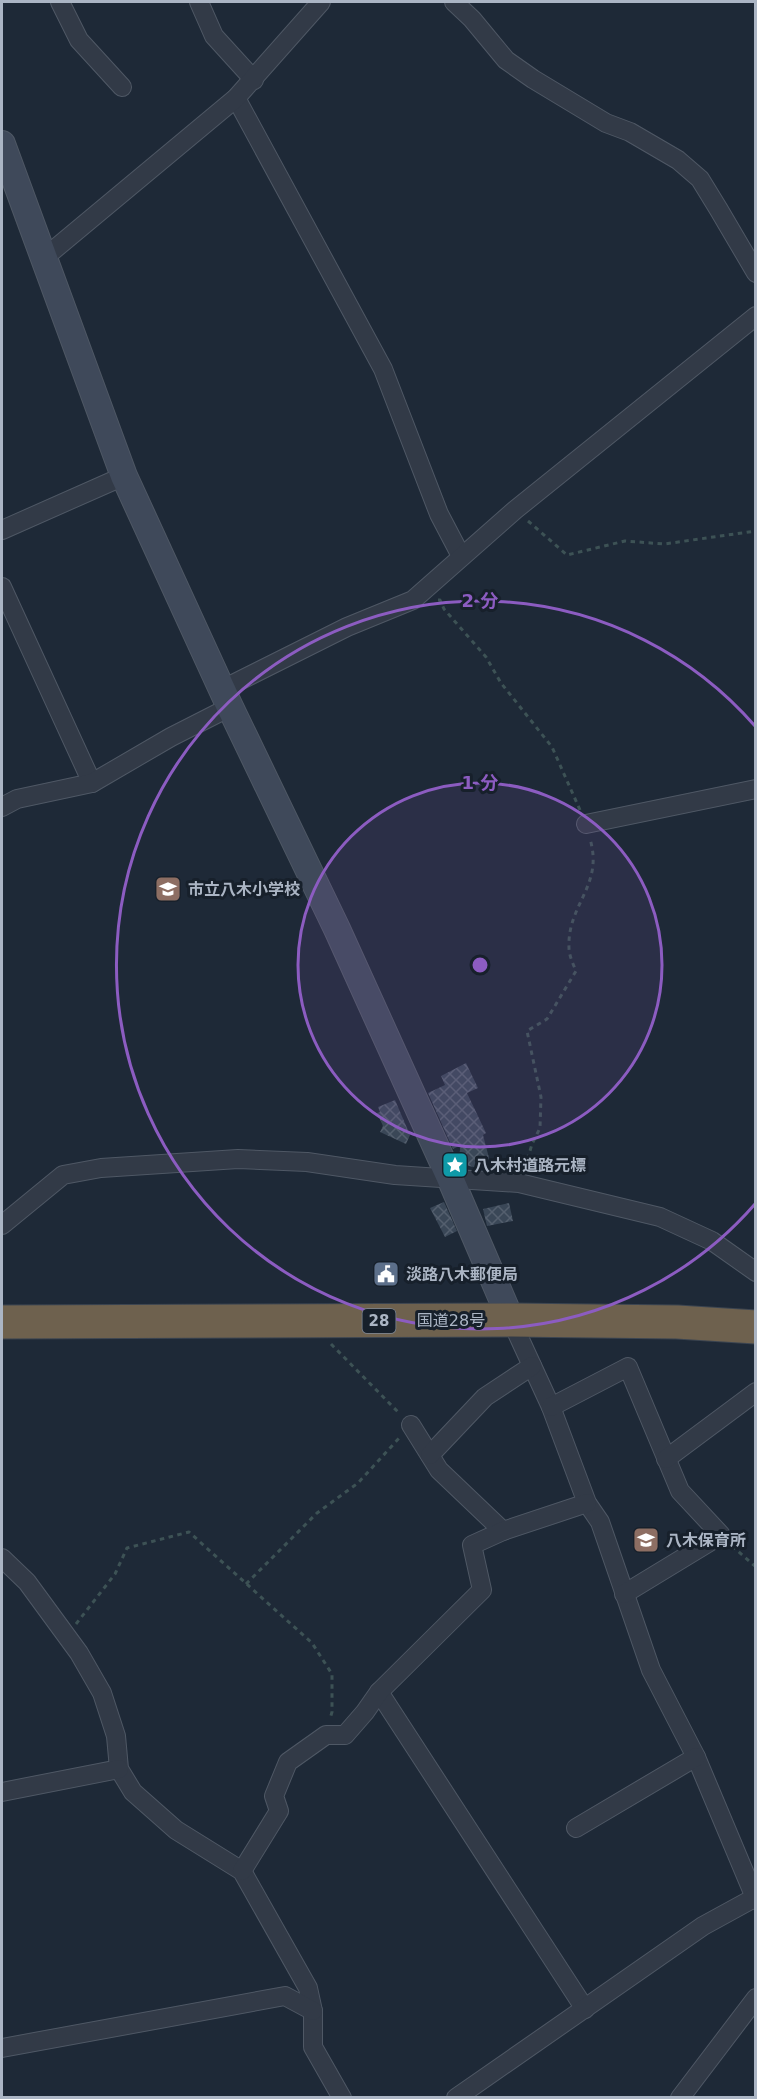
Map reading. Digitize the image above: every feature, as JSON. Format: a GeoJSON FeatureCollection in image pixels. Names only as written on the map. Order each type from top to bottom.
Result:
{"type":"FeatureCollection","features":[{"type":"Feature","properties":{"kind":"highway","name":"国道28号"},"geometry":{"type":"LineString","coordinates":[[2,1322],[511,1320],[677,1322],[756,1327]]}},
{"type":"Feature","properties":{"kind":"street"},"geometry":{"type":"LineString","coordinates":[[60,2],[79,40],[122,87]]}},
{"type":"Feature","properties":{"kind":"street"},"geometry":{"type":"LineString","coordinates":[[199,2],[214,36],[254,80]]}},
{"type":"Feature","properties":{"kind":"street"},"geometry":{"type":"LineString","coordinates":[[44,258],[236,98],[321,2]]}},
{"type":"Feature","properties":{"kind":"street"},"geometry":{"type":"LineString","coordinates":[[454,2],[472,19],[506,60],[606,123],[630,132],[678,160],[699,179],[720,210],[756,273]]}},
{"type":"Feature","properties":{"kind":"street"},"geometry":{"type":"LineString","coordinates":[[236,98],[383,369],[382,373],[439,514],[461,556]]}},
{"type":"Feature","properties":{"kind":"street"},"geometry":{"type":"LineString","coordinates":[[2,144],[124,476],[226,698],[337,929],[450,1178],[551,1407],[588,1503],[600,1522],[651,1670],[696,1757],[755,1898],[703,1926],[456,2097]]}},
{"type":"Feature","properties":{"kind":"street"},"geometry":{"type":"LineString","coordinates":[[2,807],[17,799],[92,783],[171,737],[226,698],[347,627],[413,600],[515,510],[756,316]]}},
{"type":"Feature","properties":{"kind":"street"},"geometry":{"type":"LineString","coordinates":[[2,530],[124,476]]}},
{"type":"Feature","properties":{"kind":"street"},"geometry":{"type":"LineString","coordinates":[[2,587],[92,783]]}},
{"type":"Feature","properties":{"kind":"street"},"geometry":{"type":"LineString","coordinates":[[586,824],[756,789]]}},
{"type":"Feature","properties":{"kind":"street"},"geometry":{"type":"LineString","coordinates":[[2,1225],[63,1176],[100,1168],[238,1160],[307,1162],[395,1175],[519,1184],[660,1217],[712,1241],[756,1272]]}},
{"type":"Feature","properties":{"kind":"street"},"geometry":{"type":"LineString","coordinates":[[430,1455],[486,1398],[532,1366]]}},
{"type":"Feature","properties":{"kind":"street"},"geometry":{"type":"LineString","coordinates":[[551,1407],[628,1367],[680,1491],[721,1535],[624,1594]]}},
{"type":"Feature","properties":{"kind":"street"},"geometry":{"type":"LineString","coordinates":[[666,1459],[756,1392]]}},
{"type":"Feature","properties":{"kind":"street"},"geometry":{"type":"LineString","coordinates":[[411,1425],[439,1470],[503,1531]]}},
{"type":"Feature","properties":{"kind":"street"},"geometry":{"type":"LineString","coordinates":[[242,1871],[279,1811],[274,1796],[288,1762],[326,1735],[345,1735],[379,1692],[482,1590],[472,1545],[503,1531],[588,1503]]}},
{"type":"Feature","properties":{"kind":"street"},"geometry":{"type":"LineString","coordinates":[[2,1558],[27,1582],[79,1653],[102,1693],[116,1736],[119,1769],[132,1792],[176,1830],[242,1871],[308,1988],[313,2011],[313,2048],[342,2097]]}},
{"type":"Feature","properties":{"kind":"street"},"geometry":{"type":"LineString","coordinates":[[379,1692],[585,2009]]}},
{"type":"Feature","properties":{"kind":"street"},"geometry":{"type":"LineString","coordinates":[[576,1828],[696,1757]]}},
{"type":"Feature","properties":{"kind":"street"},"geometry":{"type":"LineString","coordinates":[[2,1792],[119,1769]]}},
{"type":"Feature","properties":{"kind":"street"},"geometry":{"type":"LineString","coordinates":[[2,2048],[285,1996],[313,2011]]}},
{"type":"Feature","properties":{"kind":"street"},"geometry":{"type":"LineString","coordinates":[[680,2097],[756,1998]]}},
{"type":"Feature","properties":{"kind":"path"},"geometry":{"type":"LineString","coordinates":[[515,510],[567,555],[625,541],[663,544],[756,531]]}},
{"type":"Feature","properties":{"kind":"path"},"geometry":{"type":"LineString","coordinates":[[413,600],[440,600],[444,609],[486,657],[501,683],[552,747],[586,824],[594,852],[593,873],[585,896],[576,909],[571,927],[569,950],[576,971],[547,1019],[527,1031],[541,1097],[540,1128],[532,1144],[519,1184]]}},
{"type":"Feature","properties":{"kind":"path"},"geometry":{"type":"LineString","coordinates":[[246,1584],[317,1513],[358,1483],[411,1425],[308,1321]]}},
{"type":"Feature","properties":{"kind":"path"},"geometry":{"type":"LineString","coordinates":[[66,1638],[115,1574],[127,1548],[189,1532],[312,1643],[332,1674],[332,1712],[326,1735]]}},
{"type":"Feature","properties":{"kind":"path"},"geometry":{"type":"LineString","coordinates":[[721,1535],[756,1567]]}},
{"type":"Feature","properties":{"kind":"building"},"geometry":{"type":"Polygon","coordinates":[[[466,1063],[478,1088],[467,1093],[486,1133],[483,1135],[489,1158],[487,1170],[460,1164],[458,1160],[461,1145],[453,1149],[428,1093],[445,1085],[441,1076],[466,1063]]]}},
{"type":"Feature","properties":{"kind":"building"},"geometry":{"type":"Polygon","coordinates":[[[395,1100],[410,1135],[406,1144],[380,1132],[383,1126],[377,1113],[380,1112],[378,1107],[395,1100]]]}},
{"type":"Feature","properties":{"kind":"building"},"geometry":{"type":"Polygon","coordinates":[[[444,1202],[457,1231],[445,1237],[430,1208],[444,1202]]]}},
{"type":"Feature","properties":{"kind":"building"},"geometry":{"type":"Polygon","coordinates":[[[509,1203],[513,1221],[487,1226],[483,1209],[509,1203]]]}},
{"type":"Feature","properties":{"kind":"place","name":"市立八木小学校"},"geometry":{"type":"Point","coordinates":[168,889]}},
{"type":"Feature","properties":{"kind":"place","name":"八木村道路元標"},"geometry":{"type":"Point","coordinates":[455,1165]}},
{"type":"Feature","properties":{"kind":"place","name":"淡路八木郵便局"},"geometry":{"type":"Point","coordinates":[386,1274]}},
{"type":"Feature","properties":{"kind":"place","name":"八木保育所"},"geometry":{"type":"Point","coordinates":[646,1540]}}]}
